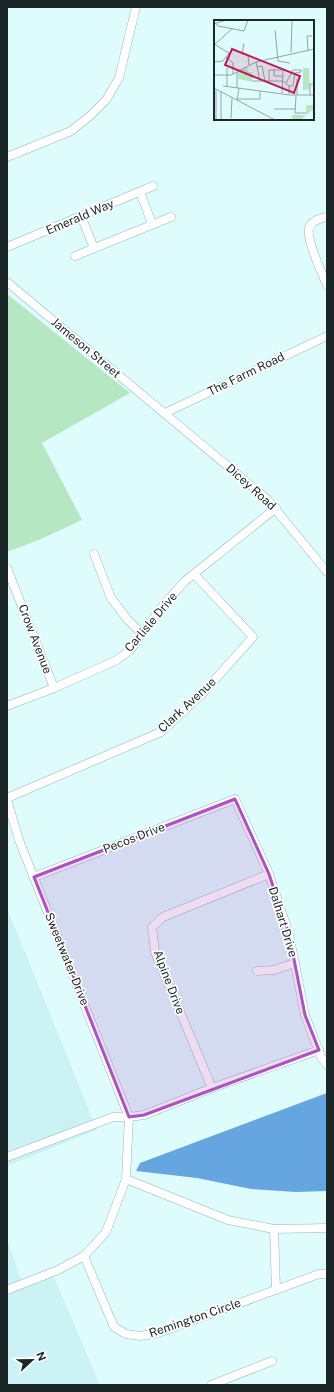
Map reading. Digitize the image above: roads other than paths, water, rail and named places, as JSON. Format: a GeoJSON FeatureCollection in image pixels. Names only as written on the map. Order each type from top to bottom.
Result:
{"type":"FeatureCollection","features":[{"type":"Feature","properties":{"kind":"street"},"geometry":{"type":"LineString","coordinates":[[7,157],[71,131],[91,116],[106,100],[119,78],[136,7]]}},
{"type":"Feature","properties":{"kind":"street","name":"Emerald Way"},"geometry":{"type":"LineString","coordinates":[[7,247],[154,186]]}},
{"type":"Feature","properties":{"kind":"street"},"geometry":{"type":"LineString","coordinates":[[140,192],[152,224]]}},
{"type":"Feature","properties":{"kind":"street"},"geometry":{"type":"LineString","coordinates":[[80,216],[94,248]]}},
{"type":"Feature","properties":{"kind":"street"},"geometry":{"type":"LineString","coordinates":[[75,256],[171,217]]}},
{"type":"Feature","properties":{"kind":"street"},"geometry":{"type":"LineString","coordinates":[[327,217],[314,222],[310,227],[308,234],[327,285]]}},
{"type":"Feature","properties":{"kind":"street","name":"Jameson Street"},"geometry":{"type":"LineString","coordinates":[[7,282],[165,413]]}},
{"type":"Feature","properties":{"kind":"street","name":"The Farm Road"},"geometry":{"type":"LineString","coordinates":[[165,413],[327,336]]}},
{"type":"Feature","properties":{"kind":"street","name":"Dicey Road"},"geometry":{"type":"LineString","coordinates":[[165,413],[267,499],[276,508],[327,572]]}},
{"type":"Feature","properties":{"kind":"street","name":"Carlisle Drive"},"geometry":{"type":"LineString","coordinates":[[7,706],[54,688],[117,660],[130,650],[165,603],[185,581],[276,508]]}},
{"type":"Feature","properties":{"kind":"street"},"geometry":{"type":"LineString","coordinates":[[94,554],[111,598],[127,619],[142,634]]}},
{"type":"Feature","properties":{"kind":"street","name":"Crow Avenue"},"geometry":{"type":"LineString","coordinates":[[7,568],[54,688]]}},
{"type":"Feature","properties":{"kind":"street","name":"Clark Avenue"},"geometry":{"type":"LineString","coordinates":[[7,799],[162,732],[202,694],[253,637],[194,574]]}},
{"type":"Feature","properties":{"kind":"street","name":"Sweetwater Drive"},"geometry":{"type":"LineString","coordinates":[[7,799],[19,840],[129,1117],[126,1180],[106,1232],[84,1256],[58,1270],[7,1290]]}},
{"type":"Feature","properties":{"kind":"street","name":"Dalhart Drive"},"geometry":{"type":"LineString","coordinates":[[235,799],[269,874],[290,934],[305,1015],[319,1050],[327,1065]]}},
{"type":"Feature","properties":{"kind":"street","name":"Pecos Drive"},"geometry":{"type":"LineString","coordinates":[[34,877],[235,799]]}},
{"type":"Feature","properties":{"kind":"street","name":"Alpine Drive"},"geometry":{"type":"LineString","coordinates":[[212,1088],[155,952],[152,927],[163,917],[269,874]]}},
{"type":"Feature","properties":{"kind":"street"},"geometry":{"type":"LineString","coordinates":[[258,971],[274,970],[296,963]]}},
{"type":"Feature","properties":{"kind":"street"},"geometry":{"type":"LineString","coordinates":[[7,1157],[113,1117],[144,1115],[212,1088],[319,1050]]}},
{"type":"Feature","properties":{"kind":"street"},"geometry":{"type":"LineString","coordinates":[[126,1180],[228,1220],[274,1229],[327,1228]]}},
{"type":"Feature","properties":{"kind":"street"},"geometry":{"type":"LineString","coordinates":[[274,1229],[276,1290]]}},
{"type":"Feature","properties":{"kind":"street","name":"Remington Circle"},"geometry":{"type":"LineString","coordinates":[[84,1256],[114,1327],[126,1334],[140,1336],[158,1333],[319,1274],[327,1274]]}},
{"type":"Feature","properties":{"kind":"street"},"geometry":{"type":"LineString","coordinates":[[211,1385],[230,1382],[272,1361]]}},
{"type":"Feature","properties":{"kind":"water"},"geometry":{"type":"Polygon","coordinates":[[[327,1093],[327,1191],[296,1192],[251,1189],[197,1178],[136,1171],[140,1163],[327,1093]]]}}]}
